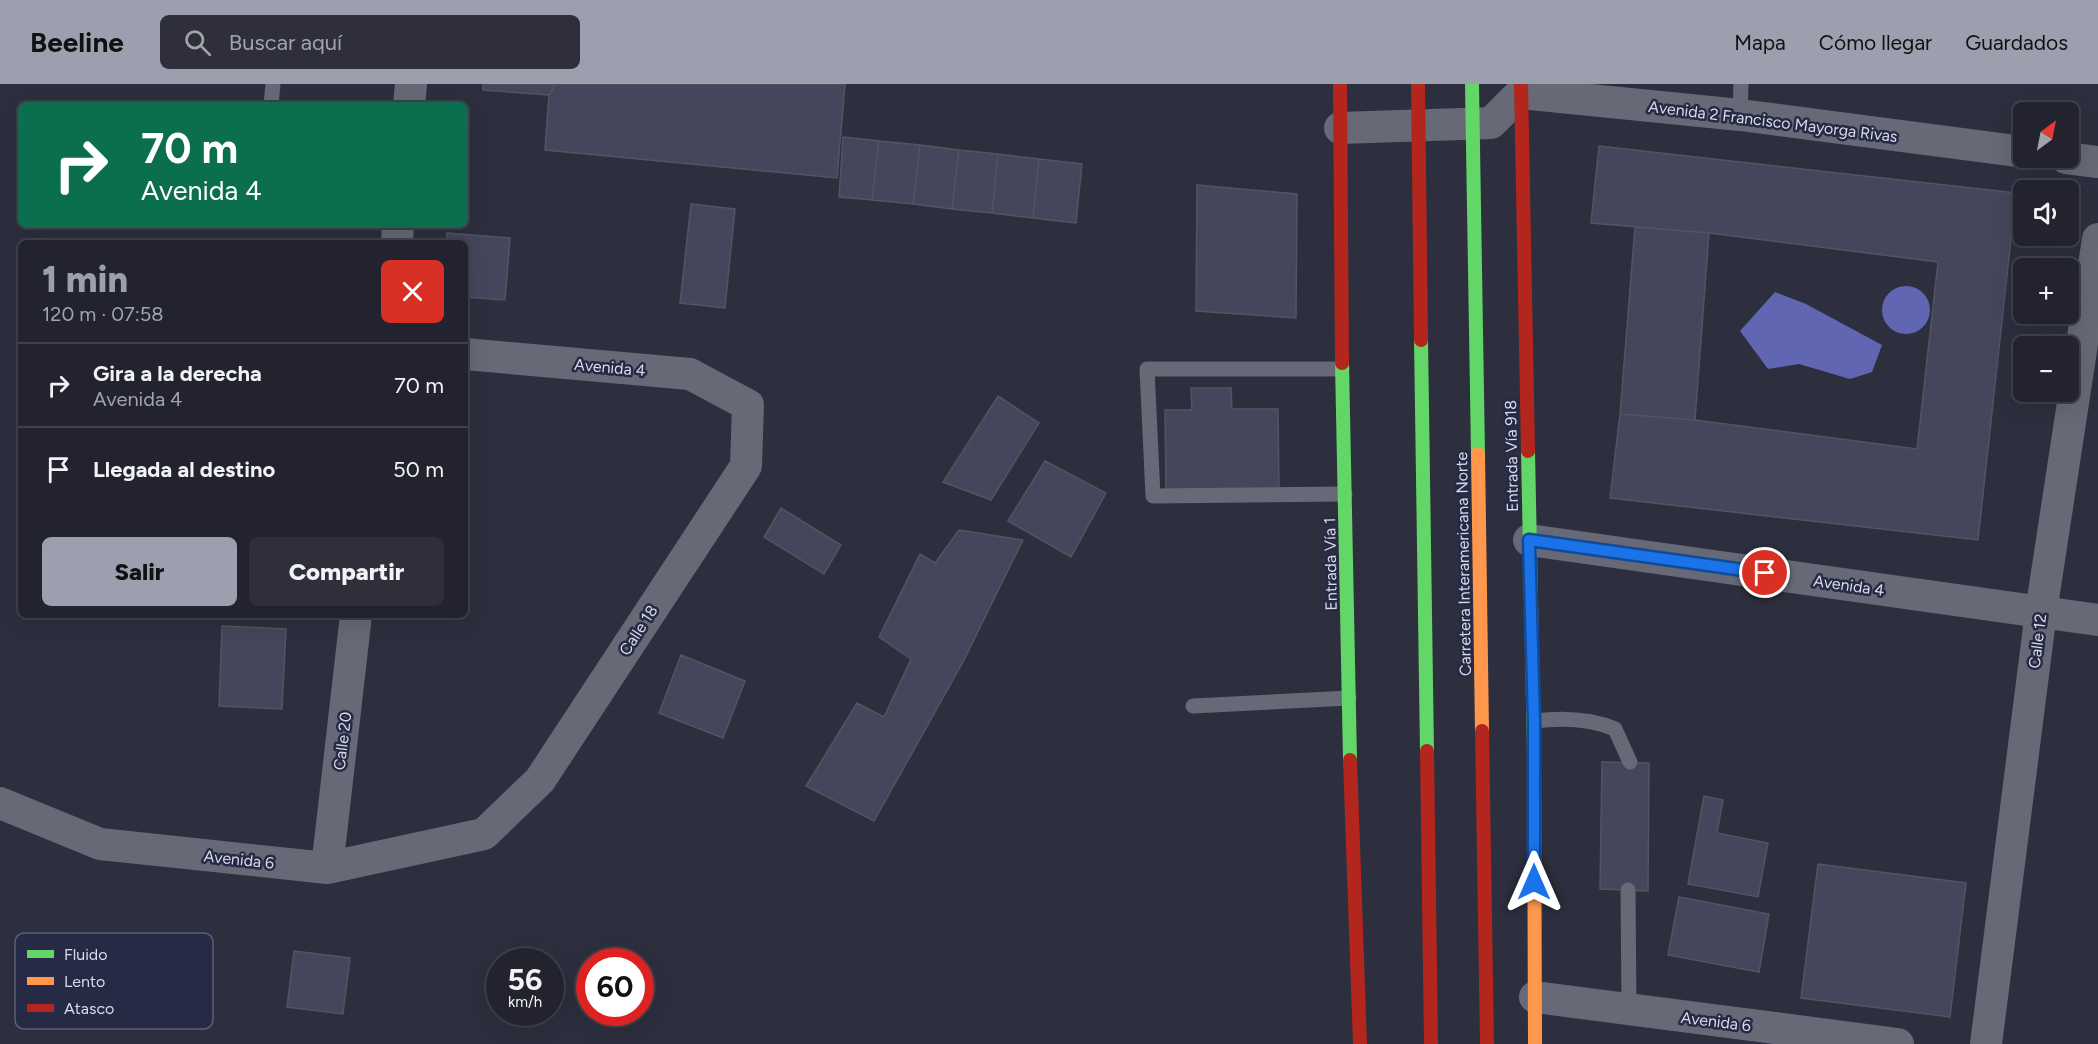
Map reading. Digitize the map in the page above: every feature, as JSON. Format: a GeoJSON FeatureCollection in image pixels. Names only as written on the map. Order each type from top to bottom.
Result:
{"type":"FeatureCollection","features":[{"type":"Feature","properties":{"kind":"main road","name":"Entrada Vía 1"},"geometry":{"type":"LineString","coordinates":[[1340,84],[1342,369],[1352,842],[1360,1044]]}},
{"type":"Feature","properties":{"kind":"main road"},"geometry":{"type":"LineString","coordinates":[[1418,84],[1431,1044]]}},
{"type":"Feature","properties":{"kind":"main road","name":"Carretera Interamericana Norte"},"geometry":{"type":"LineString","coordinates":[[1472,84],[1487,1044]]}},
{"type":"Feature","properties":{"kind":"main road","name":"Entrada Vía 918"},"geometry":{"type":"LineString","coordinates":[[1519,87],[1534,721],[1535,1044]]}},
{"type":"Feature","properties":{"kind":"street"},"geometry":{"type":"LineString","coordinates":[[409,102],[411,84]]}},
{"type":"Feature","properties":{"kind":"street"},"geometry":{"type":"LineString","coordinates":[[1340,128],[1491,123],[1519,87]]}},
{"type":"Feature","properties":{"kind":"street","name":"Avenida 2 Francisco Mayorga Rivas"},"geometry":{"type":"LineString","coordinates":[[1519,87],[2013,151]]}},
{"type":"Feature","properties":{"kind":"street"},"geometry":{"type":"LineString","coordinates":[[2079,160],[2098,162]]}},
{"type":"Feature","properties":{"kind":"street","name":"Calle 12"},"geometry":{"type":"LineString","coordinates":[[1986,1044],[2041,612],[2098,240]]}},
{"type":"Feature","properties":{"kind":"street","name":"Avenida 4"},"geometry":{"type":"LineString","coordinates":[[468,354],[690,374],[748,405]]}},
{"type":"Feature","properties":{"kind":"street","name":"Calle 18"},"geometry":{"type":"LineString","coordinates":[[484,834],[540,780],[746,466],[748,405]]}},
{"type":"Feature","properties":{"kind":"street","name":"Avenida 4"},"geometry":{"type":"LineString","coordinates":[[1529,540],[2098,620]]}},
{"type":"Feature","properties":{"kind":"street","name":"Calle 20"},"geometry":{"type":"LineString","coordinates":[[327,868],[356,618]]}},
{"type":"Feature","properties":{"kind":"street","name":"Avenida 6"},"geometry":{"type":"LineString","coordinates":[[0,803],[100,844],[327,868],[484,834]]}},
{"type":"Feature","properties":{"kind":"street","name":"Avenida 6"},"geometry":{"type":"LineString","coordinates":[[1535,997],[1898,1044]]}},
{"type":"Feature","properties":{"kind":"lane"},"geometry":{"type":"LineString","coordinates":[[271,102],[273,84]]}},
{"type":"Feature","properties":{"kind":"lane"},"geometry":{"type":"LineString","coordinates":[[1740,115],[1741,84]]}},
{"type":"Feature","properties":{"kind":"lane"},"geometry":{"type":"LineString","coordinates":[[1342,369],[1148,369],[1153,496],[1346,494]]}},
{"type":"Feature","properties":{"kind":"lane"},"geometry":{"type":"LineString","coordinates":[[1193,706],[1349,698]]}},
{"type":"Feature","properties":{"kind":"lane"},"geometry":{"type":"LineString","coordinates":[[1534,721],[1560,718],[1605,724],[1615,729],[1630,762]]}},
{"type":"Feature","properties":{"kind":"lane"},"geometry":{"type":"LineString","coordinates":[[1628,890],[1629,1009]]}},
{"type":"Feature","properties":{"kind":"water"},"geometry":{"type":"Polygon","coordinates":[[[1906,286],[1923,293],[1930,310],[1923,327],[1906,334],[1889,327],[1882,310],[1889,293],[1906,286]]]}},
{"type":"Feature","properties":{"kind":"water"},"geometry":{"type":"Polygon","coordinates":[[[1775,292],[1806,304],[1882,345],[1872,372],[1850,379],[1799,364],[1768,369],[1740,331],[1775,292]]]}},
{"type":"Feature","properties":{"kind":"building"},"geometry":{"type":"Polygon","coordinates":[[[483,84],[556,84],[549,95],[483,90],[483,84]]]}},
{"type":"Feature","properties":{"kind":"building"},"geometry":{"type":"Polygon","coordinates":[[[556,84],[845,84],[837,178],[545,150],[549,95],[556,84]]]}},
{"type":"Feature","properties":{"kind":"building"},"geometry":{"type":"Polygon","coordinates":[[[843,137],[879,141],[872,200],[839,197],[843,137]]]}},
{"type":"Feature","properties":{"kind":"building"},"geometry":{"type":"Polygon","coordinates":[[[879,141],[920,145],[913,204],[872,200],[879,141]]]}},
{"type":"Feature","properties":{"kind":"building"},"geometry":{"type":"Polygon","coordinates":[[[920,145],[959,150],[952,209],[913,204],[920,145]]]}},
{"type":"Feature","properties":{"kind":"building"},"geometry":{"type":"Polygon","coordinates":[[[1599,146],[2013,193],[2013,220],[1978,540],[1610,498],[1620,414],[1695,420],[1917,449],[1938,262],[1709,233],[1591,223],[1599,146]]]}},
{"type":"Feature","properties":{"kind":"building"},"geometry":{"type":"Polygon","coordinates":[[[959,150],[998,154],[992,213],[952,209],[959,150]]]}},
{"type":"Feature","properties":{"kind":"building"},"geometry":{"type":"Polygon","coordinates":[[[998,154],[1039,159],[1033,218],[992,213],[998,154]]]}},
{"type":"Feature","properties":{"kind":"building"},"geometry":{"type":"Polygon","coordinates":[[[1039,159],[1082,164],[1076,223],[1033,218],[1039,159]]]}},
{"type":"Feature","properties":{"kind":"building"},"geometry":{"type":"Polygon","coordinates":[[[1197,185],[1297,194],[1296,318],[1196,311],[1197,185]]]}},
{"type":"Feature","properties":{"kind":"building"},"geometry":{"type":"Polygon","coordinates":[[[691,204],[735,209],[725,308],[680,303],[691,204]]]}},
{"type":"Feature","properties":{"kind":"building"},"geometry":{"type":"Polygon","coordinates":[[[1635,227],[1709,233],[1695,420],[1620,414],[1635,227]]]}},
{"type":"Feature","properties":{"kind":"building"},"geometry":{"type":"Polygon","coordinates":[[[447,233],[510,238],[505,300],[468,297],[468,240],[447,240],[447,233]]]}},
{"type":"Feature","properties":{"kind":"building"},"geometry":{"type":"Polygon","coordinates":[[[1191,388],[1231,388],[1232,409],[1278,409],[1279,490],[1166,491],[1165,410],[1192,410],[1191,388]]]}},
{"type":"Feature","properties":{"kind":"building"},"geometry":{"type":"Polygon","coordinates":[[[998,396],[1039,423],[991,500],[943,482],[998,396]]]}},
{"type":"Feature","properties":{"kind":"building"},"geometry":{"type":"Polygon","coordinates":[[[1045,461],[1106,493],[1071,557],[1008,521],[1045,461]]]}},
{"type":"Feature","properties":{"kind":"building"},"geometry":{"type":"Polygon","coordinates":[[[781,508],[841,545],[824,574],[764,537],[781,508]]]}},
{"type":"Feature","properties":{"kind":"building"},"geometry":{"type":"Polygon","coordinates":[[[959,530],[1023,540],[963,662],[874,821],[806,786],[857,703],[884,717],[911,659],[879,637],[920,554],[935,563],[959,530]]]}},
{"type":"Feature","properties":{"kind":"building"},"geometry":{"type":"Polygon","coordinates":[[[222,626],[286,629],[282,709],[219,706],[222,626]]]}},
{"type":"Feature","properties":{"kind":"building"},"geometry":{"type":"Polygon","coordinates":[[[681,655],[745,681],[723,738],[659,713],[681,655]]]}},
{"type":"Feature","properties":{"kind":"building"},"geometry":{"type":"Polygon","coordinates":[[[1602,762],[1649,763],[1648,891],[1600,889],[1602,762]]]}},
{"type":"Feature","properties":{"kind":"building"},"geometry":{"type":"Polygon","coordinates":[[[1704,796],[1723,800],[1717,833],[1768,843],[1758,897],[1688,884],[1704,796]]]}},
{"type":"Feature","properties":{"kind":"building"},"geometry":{"type":"Polygon","coordinates":[[[1818,864],[1966,883],[1950,1017],[1801,998],[1818,864]]]}},
{"type":"Feature","properties":{"kind":"building"},"geometry":{"type":"Polygon","coordinates":[[[1679,897],[1769,914],[1759,972],[1668,955],[1679,897]]]}},
{"type":"Feature","properties":{"kind":"building"},"geometry":{"type":"Polygon","coordinates":[[[294,951],[350,958],[343,1014],[287,1007],[294,951]]]}},
{"type":"Feature","properties":{"kind":"traffic: fast"},"geometry":{"type":"LineString","coordinates":[[1472,84],[1478,454]]}},
{"type":"Feature","properties":{"kind":"traffic: fast"},"geometry":{"type":"LineString","coordinates":[[1421,340],[1427,751]]}},
{"type":"Feature","properties":{"kind":"traffic: fast"},"geometry":{"type":"LineString","coordinates":[[1342,363],[1350,760]]}},
{"type":"Feature","properties":{"kind":"traffic: fast"},"geometry":{"type":"LineString","coordinates":[[1528,451],[1534,752]]}},
{"type":"Feature","properties":{"kind":"traffic: slow"},"geometry":{"type":"LineString","coordinates":[[1478,454],[1482,731]]}},
{"type":"Feature","properties":{"kind":"traffic: slow"},"geometry":{"type":"LineString","coordinates":[[1534,752],[1535,1044]]}},
{"type":"Feature","properties":{"kind":"traffic: jam"},"geometry":{"type":"LineString","coordinates":[[1340,84],[1342,363]]}},
{"type":"Feature","properties":{"kind":"traffic: jam"},"geometry":{"type":"LineString","coordinates":[[1418,84],[1421,340]]}},
{"type":"Feature","properties":{"kind":"traffic: jam"},"geometry":{"type":"LineString","coordinates":[[1521,84],[1528,451]]}},
{"type":"Feature","properties":{"kind":"traffic: jam"},"geometry":{"type":"LineString","coordinates":[[1482,731],[1487,1044]]}},
{"type":"Feature","properties":{"kind":"traffic: jam"},"geometry":{"type":"LineString","coordinates":[[1427,751],[1431,1044]]}},
{"type":"Feature","properties":{"kind":"traffic: jam"},"geometry":{"type":"LineString","coordinates":[[1350,760],[1360,1044]]}},
{"type":"Feature","properties":{"kind":"route"},"geometry":{"type":"LineString","coordinates":[[1534,882],[1534,721],[1529,540],[1765,573]]}}]}
